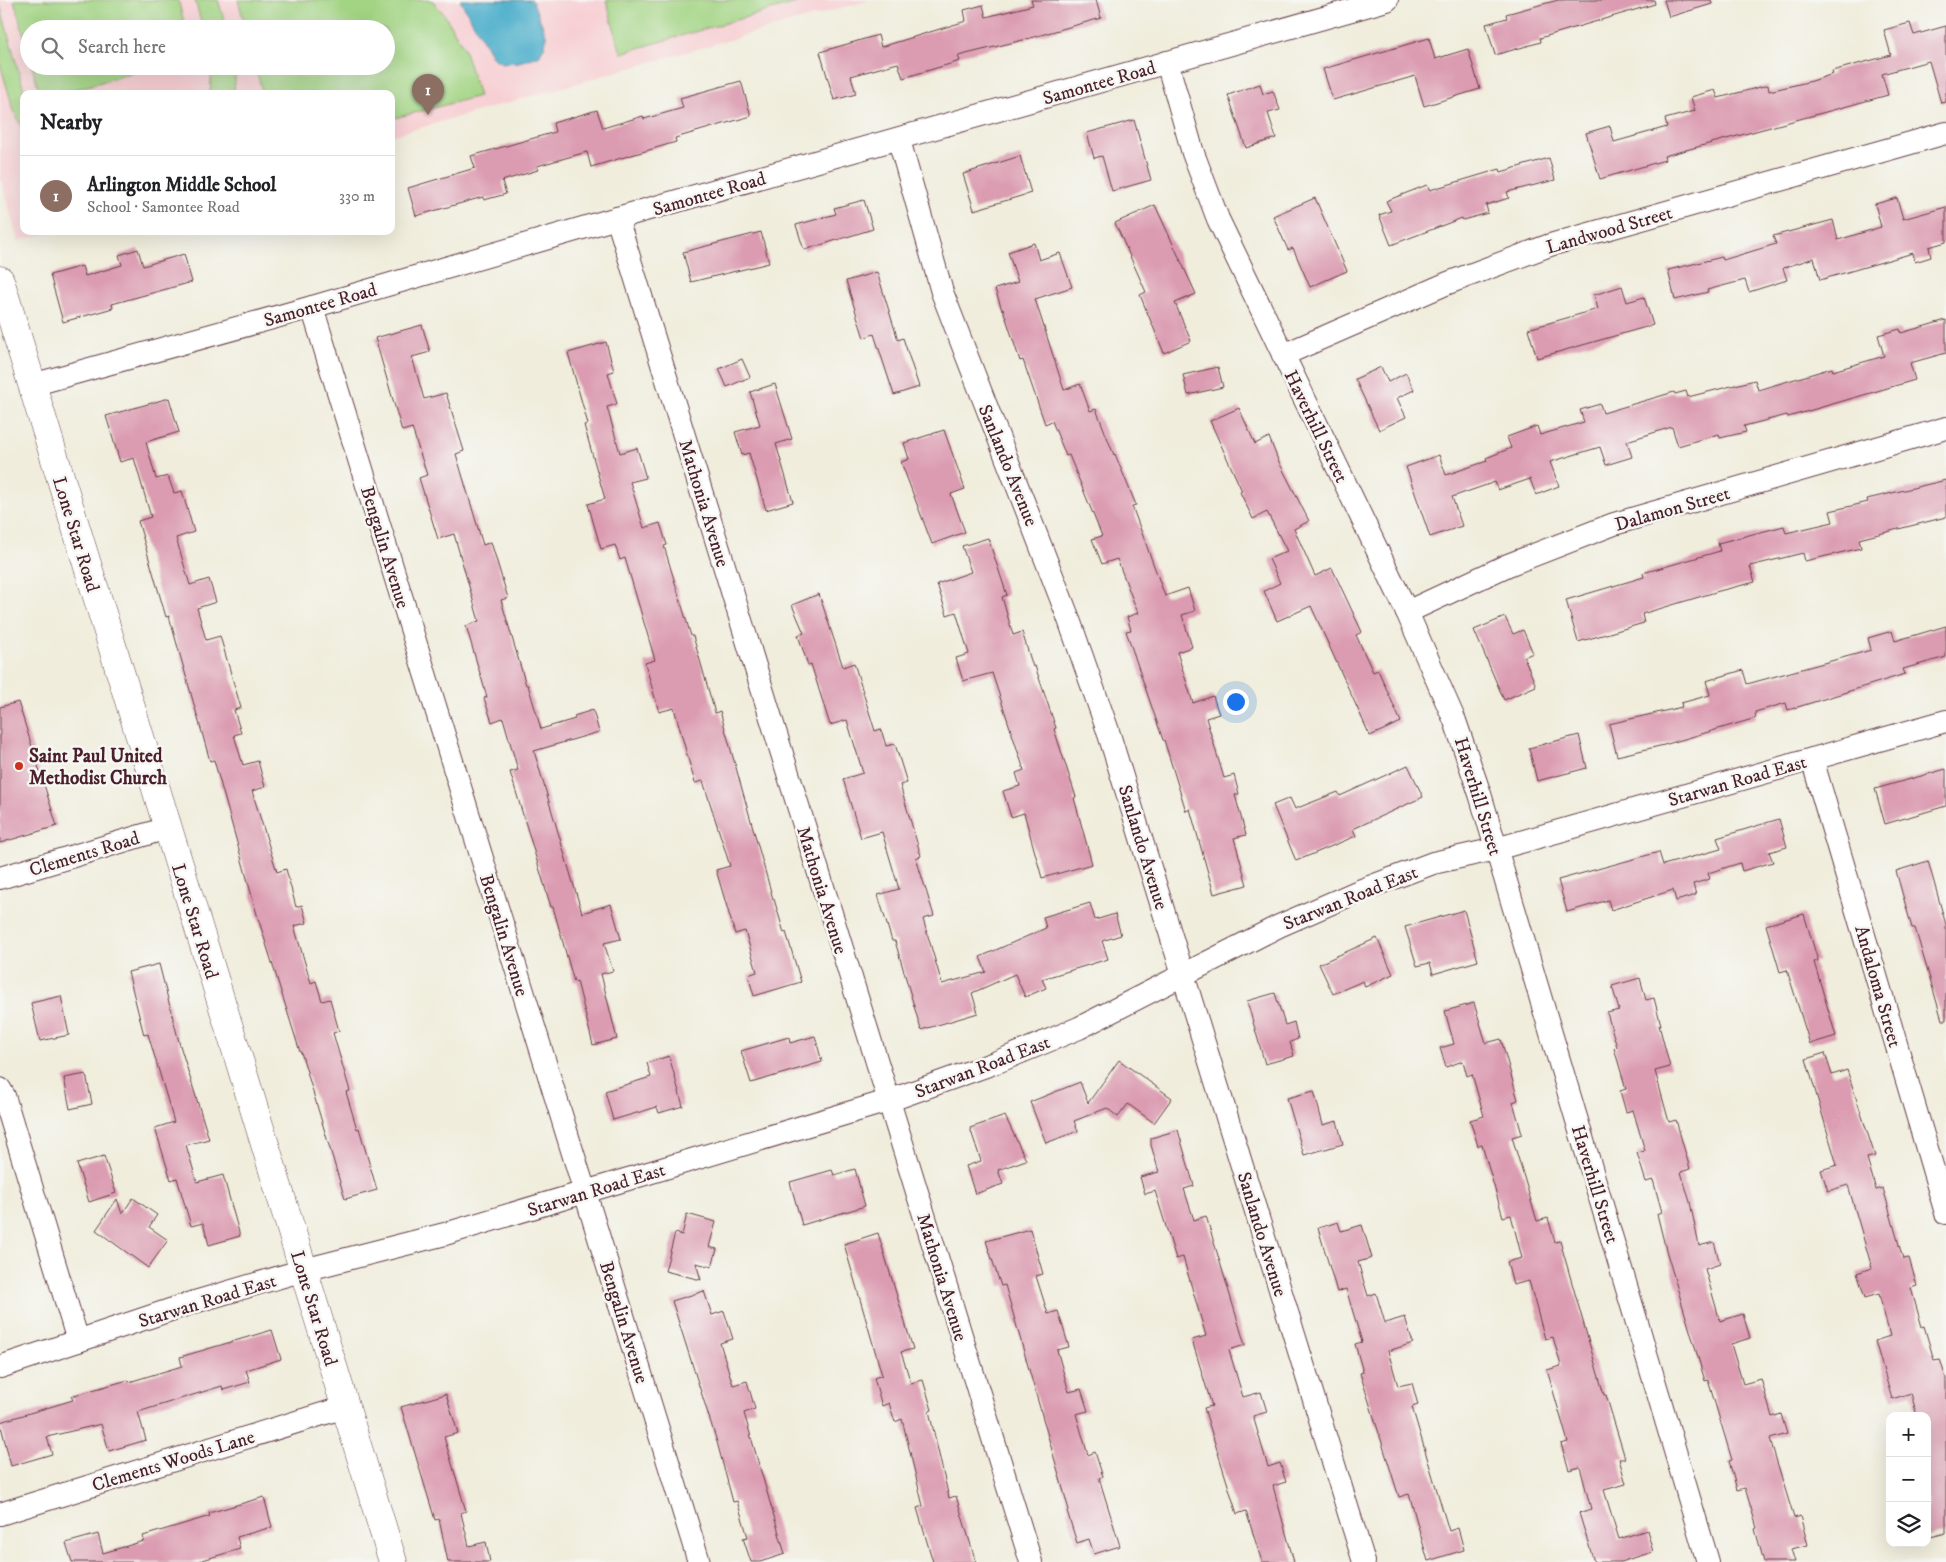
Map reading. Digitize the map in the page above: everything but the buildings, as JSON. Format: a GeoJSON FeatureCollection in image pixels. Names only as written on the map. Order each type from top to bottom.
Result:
{"type":"FeatureCollection","features":[{"type":"Feature","properties":{"kind":"street","name":"Samontee Road"},"geometry":{"type":"LineString","coordinates":[[32,385],[312,307],[617,218],[899,140],[1167,62],[1326,8],[1387,0]]}},
{"type":"Feature","properties":{"kind":"street","name":"Haverhill Street"},"geometry":{"type":"LineString","coordinates":[[1167,62],[1192,153],[1218,220],[1406,612],[1455,721],[1480,794],[1708,1562]]}},
{"type":"Feature","properties":{"kind":"street","name":"Landwood Street"},"geometry":{"type":"LineString","coordinates":[[1283,355],[1448,283],[1550,245],[1946,133]]}},
{"type":"Feature","properties":{"kind":"street","name":"Sanlando Avenue"},"geometry":{"type":"LineString","coordinates":[[899,140],[942,292],[1076,641],[1108,731],[1364,1562]]}},
{"type":"Feature","properties":{"kind":"street","name":"Mathonia Avenue"},"geometry":{"type":"LineString","coordinates":[[617,218],[1030,1562]]}},
{"type":"Feature","properties":{"kind":"street","name":"Lone Star Road"},"geometry":{"type":"LineString","coordinates":[[0,280],[393,1562]]}},
{"type":"Feature","properties":{"kind":"street","name":"Bengalin Avenue"},"geometry":{"type":"LineString","coordinates":[[312,307],[699,1562]]}},
{"type":"Feature","properties":{"kind":"street","name":"Dalamon Street"},"geometry":{"type":"LineString","coordinates":[[1406,612],[1508,565],[1614,524],[1946,428]]}},
{"type":"Feature","properties":{"kind":"street","name":"Starwan Road East"},"geometry":{"type":"LineString","coordinates":[[0,1367],[191,1303],[304,1270],[445,1234],[888,1100],[997,1062],[1080,1028],[1279,926],[1360,891],[1433,863],[1496,849],[1946,721]]}},
{"type":"Feature","properties":{"kind":"street","name":"Andaloma Street"},"geometry":{"type":"LineString","coordinates":[[1812,759],[1946,1213]]}},
{"type":"Feature","properties":{"kind":"street","name":"Clements Road"},"geometry":{"type":"LineString","coordinates":[[0,878],[167,828]]}},
{"type":"Feature","properties":{"kind":"street"},"geometry":{"type":"LineString","coordinates":[[0,1089],[4,1096],[78,1341]]}},
{"type":"Feature","properties":{"kind":"street","name":"Clements Woods Lane"},"geometry":{"type":"LineString","coordinates":[[0,1514],[346,1407]]}},
{"type":"Feature","properties":{"kind":"shaded area"},"geometry":{"type":"Polygon","coordinates":[[[0,0],[870,0],[395,135],[395,90],[20,90],[20,235],[40,235],[18,241],[0,175],[0,0]]]}},
{"type":"Feature","properties":{"kind":"green space"},"geometry":{"type":"Polygon","coordinates":[[[14,0],[178,0],[184,20],[20,20],[14,0]]]}},
{"type":"Feature","properties":{"kind":"green space"},"geometry":{"type":"Polygon","coordinates":[[[195,0],[218,0],[224,20],[201,20],[195,0]]]}},
{"type":"Feature","properties":{"kind":"green space"},"geometry":{"type":"Polygon","coordinates":[[[238,0],[432,0],[444,14],[464,48],[479,96],[395,118],[395,90],[262,90],[258,75],[395,75],[395,20],[244,20],[238,0]]]}},
{"type":"Feature","properties":{"kind":"green space"},"geometry":{"type":"Polygon","coordinates":[[[606,0],[806,0],[621,53],[606,0]]]}},
{"type":"Feature","properties":{"kind":"green space"},"geometry":{"type":"Polygon","coordinates":[[[0,5],[24,90],[20,90],[20,124],[13,108],[0,64],[0,5]]]}},
{"type":"Feature","properties":{"kind":"green space"},"geometry":{"type":"Polygon","coordinates":[[[35,75],[126,75],[73,90],[39,90],[35,75]]]}},
{"type":"Feature","properties":{"kind":"green space"},"geometry":{"type":"Polygon","coordinates":[[[211,75],[235,75],[234,90],[210,90],[211,75]]]}},
{"type":"Feature","properties":{"kind":"water"},"geometry":{"type":"Polygon","coordinates":[[[460,0],[532,0],[547,37],[539,56],[519,62],[503,63],[493,58],[460,0]]]}},
{"type":"Feature","properties":{"kind":"place","name":"Arlington Middle School"},"geometry":{"type":"Point","coordinates":[428,115]}},
{"type":"Feature","properties":{"kind":"place","name":"Saint Paul United Methodist Church"},"geometry":{"type":"Point","coordinates":[19,766]}}]}
